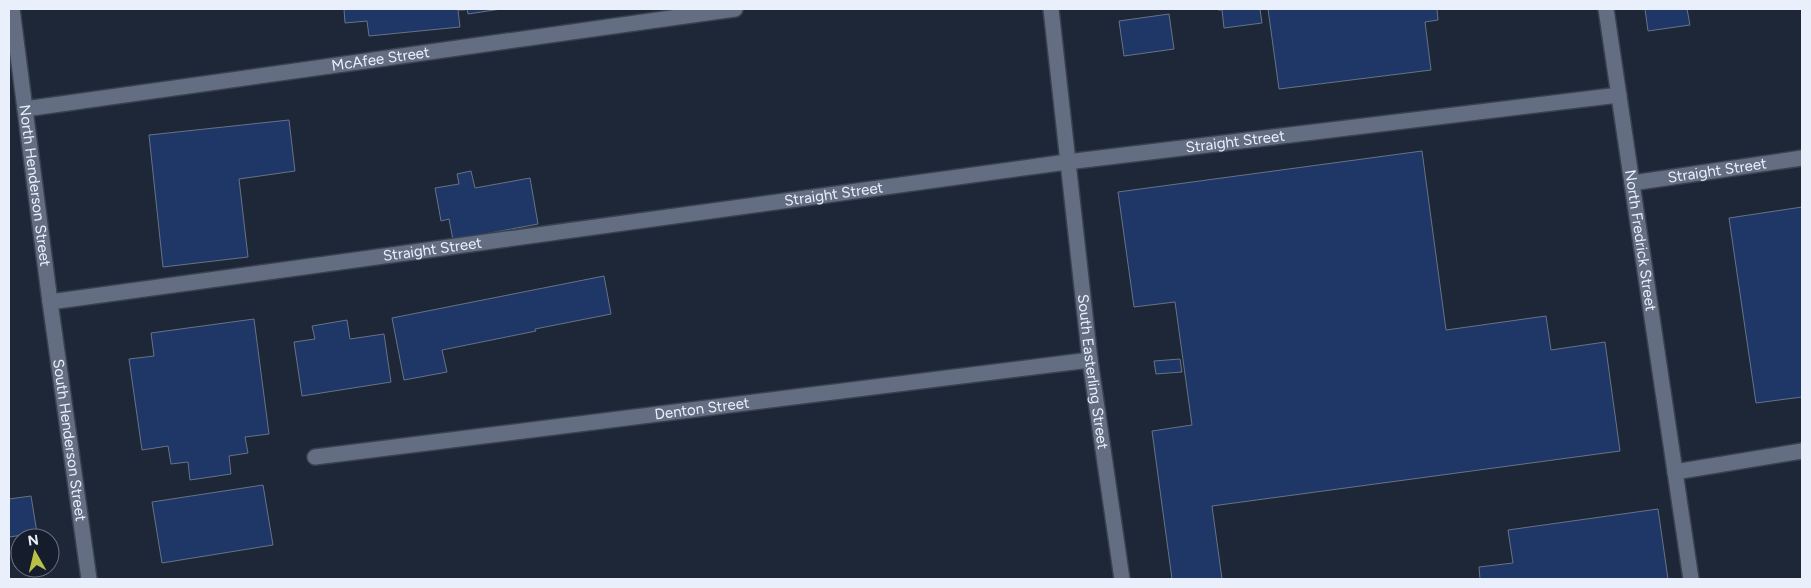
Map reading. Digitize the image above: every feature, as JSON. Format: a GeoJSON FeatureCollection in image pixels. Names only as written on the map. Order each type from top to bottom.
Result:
{"type":"FeatureCollection","features":[{"type":"Feature","properties":{"kind":"street","name":"North Henderson Street"},"geometry":{"type":"LineString","coordinates":[[12,9],[50,302]]}},
{"type":"Feature","properties":{"kind":"street","name":"McAfee Street"},"geometry":{"type":"LineString","coordinates":[[25,109],[735,9]]}},
{"type":"Feature","properties":{"kind":"street","name":"South Easterling Street"},"geometry":{"type":"LineString","coordinates":[[1051,9],[1090,360],[1122,579]]}},
{"type":"Feature","properties":{"kind":"street","name":"North Fredrick Street"},"geometry":{"type":"LineString","coordinates":[[1606,9],[1691,579]]}},
{"type":"Feature","properties":{"kind":"street","name":"Straight Street"},"geometry":{"type":"LineString","coordinates":[[50,302],[1067,162],[1620,95]]}},
{"type":"Feature","properties":{"kind":"street","name":"Straight Street"},"geometry":{"type":"LineString","coordinates":[[1632,183],[1802,158]]}},
{"type":"Feature","properties":{"kind":"street","name":"South Henderson Street"},"geometry":{"type":"LineString","coordinates":[[50,302],[88,579]]}},
{"type":"Feature","properties":{"kind":"street","name":"Denton Street"},"geometry":{"type":"LineString","coordinates":[[315,457],[1090,360]]}},
{"type":"Feature","properties":{"kind":"street"},"geometry":{"type":"LineString","coordinates":[[1675,472],[1802,452]]}},
{"type":"Feature","properties":{"kind":"building"},"geometry":{"type":"Polygon","coordinates":[[[344,9],[465,10],[458,10],[460,27],[369,36],[367,21],[345,23],[344,9]]]}},
{"type":"Feature","properties":{"kind":"building"},"geometry":{"type":"Polygon","coordinates":[[[467,9],[501,9],[468,14],[467,9]]]}},
{"type":"Feature","properties":{"kind":"building"},"geometry":{"type":"Polygon","coordinates":[[[1218,9],[1260,9],[1262,23],[1224,28],[1222,10],[1218,9]]]}},
{"type":"Feature","properties":{"kind":"building"},"geometry":{"type":"Polygon","coordinates":[[[1268,9],[1437,9],[1438,20],[1425,22],[1431,70],[1279,89],[1268,9]]]}},
{"type":"Feature","properties":{"kind":"building"},"geometry":{"type":"Polygon","coordinates":[[[1645,9],[1687,9],[1690,25],[1648,31],[1645,9]]]}},
{"type":"Feature","properties":{"kind":"building"},"geometry":{"type":"Polygon","coordinates":[[[1169,14],[1174,49],[1124,56],[1119,21],[1169,14]]]}},
{"type":"Feature","properties":{"kind":"building"},"geometry":{"type":"Polygon","coordinates":[[[289,120],[295,171],[239,179],[248,257],[163,267],[149,135],[289,120]]]}},
{"type":"Feature","properties":{"kind":"building"},"geometry":{"type":"Polygon","coordinates":[[[1422,151],[1446,330],[1546,316],[1551,350],[1605,342],[1620,451],[1212,506],[1222,579],[1172,579],[1152,431],[1192,425],[1175,302],[1134,307],[1118,192],[1422,151]]]}},
{"type":"Feature","properties":{"kind":"building"},"geometry":{"type":"Polygon","coordinates":[[[471,171],[475,188],[530,178],[538,224],[453,240],[449,219],[441,221],[435,188],[459,184],[457,174],[471,171]]]}},
{"type":"Feature","properties":{"kind":"building"},"geometry":{"type":"Polygon","coordinates":[[[1802,207],[1802,397],[1756,403],[1729,218],[1802,207]]]}},
{"type":"Feature","properties":{"kind":"building"},"geometry":{"type":"Polygon","coordinates":[[[604,276],[611,314],[442,350],[447,372],[404,380],[392,318],[604,276]]]}},
{"type":"Feature","properties":{"kind":"building"},"geometry":{"type":"Polygon","coordinates":[[[254,319],[269,434],[245,437],[248,453],[229,456],[231,474],[190,480],[188,462],[171,464],[168,446],[142,450],[129,359],[154,356],[151,333],[254,319]]]}},
{"type":"Feature","properties":{"kind":"building"},"geometry":{"type":"Polygon","coordinates":[[[347,320],[350,339],[384,334],[391,382],[302,396],[294,342],[315,339],[312,326],[347,320]]]}},
{"type":"Feature","properties":{"kind":"building"},"geometry":{"type":"Polygon","coordinates":[[[1180,359],[1182,372],[1156,374],[1154,361],[1180,359]]]}},
{"type":"Feature","properties":{"kind":"building"},"geometry":{"type":"Polygon","coordinates":[[[263,485],[273,545],[162,563],[152,502],[263,485]]]}},
{"type":"Feature","properties":{"kind":"building"},"geometry":{"type":"Polygon","coordinates":[[[31,496],[36,528],[10,528],[9,537],[9,499],[31,496]]]}},
{"type":"Feature","properties":{"kind":"building"},"geometry":{"type":"Polygon","coordinates":[[[1658,509],[1668,579],[1480,579],[1479,567],[1513,563],[1508,530],[1658,509]]]}}]}
